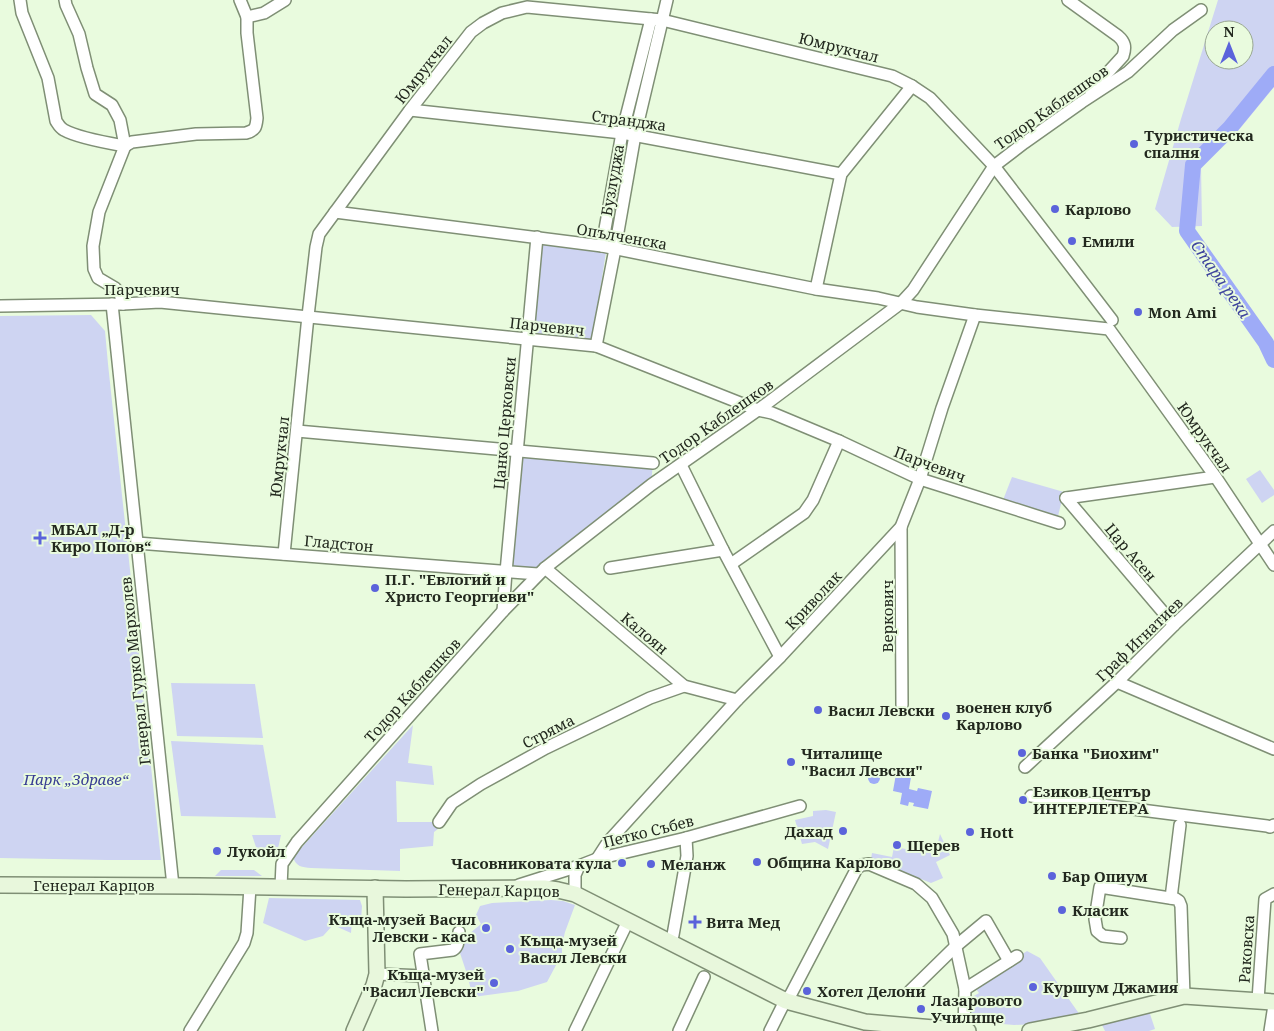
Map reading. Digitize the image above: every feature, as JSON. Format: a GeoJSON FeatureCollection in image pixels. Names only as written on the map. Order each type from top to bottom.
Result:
{"type":"FeatureCollection","features":[{"type":"Feature","properties":{"kind":"main road","name":"Генерал Карцов"},"geometry":{"type":"LineString","coordinates":[[0,884],[544,888],[558,890],[575,894],[786,1001],[865,1022],[968,1031]]}},
{"type":"Feature","properties":{"kind":"main road"},"geometry":{"type":"LineString","coordinates":[[354,1031],[377,974],[375,888]]}},
{"type":"Feature","properties":{"kind":"main road"},"geometry":{"type":"LineString","coordinates":[[1030,1031],[1090,1025],[1184,996],[1258,1000],[1274,1003]]}},
{"type":"Feature","properties":{"kind":"street"},"geometry":{"type":"LineString","coordinates":[[20,0],[22,12],[48,78],[56,120],[60,126],[75,134],[125,146]]}},
{"type":"Feature","properties":{"kind":"street"},"geometry":{"type":"LineString","coordinates":[[65,0],[79,34],[95,94],[112,105],[120,120],[125,146]]}},
{"type":"Feature","properties":{"kind":"street"},"geometry":{"type":"LineString","coordinates":[[118,304],[120,294],[116,288],[98,278],[94,270],[93,246],[99,212],[125,146],[132,142],[196,134],[246,133],[253,131],[256,126],[257,118],[247,33],[247,17],[240,0]]}},
{"type":"Feature","properties":{"kind":"street"},"geometry":{"type":"LineString","coordinates":[[247,17],[264,13],[286,0]]}},
{"type":"Feature","properties":{"kind":"street"},"geometry":{"type":"LineString","coordinates":[[657,19],[667,0]]}},
{"type":"Feature","properties":{"kind":"street"},"geometry":{"type":"LineString","coordinates":[[1074,2],[1123,40],[1125,50],[1123,56],[1082,102]]}},
{"type":"Feature","properties":{"kind":"street","name":"Юмрукчал"},"geometry":{"type":"LineString","coordinates":[[284,554],[308,316],[320,234],[410,110],[471,32],[502,13],[527,7],[657,19],[892,76],[930,98],[994,166],[1110,325],[1274,565]]}},
{"type":"Feature","properties":{"kind":"street","name":"Тодор Каблешков"},"geometry":{"type":"LineString","coordinates":[[281,887],[282,864],[297,842],[541,571],[652,485],[758,410],[901,303],[913,290],[994,166],[1082,102],[1128,72],[1173,30],[1201,10]]}},
{"type":"Feature","properties":{"kind":"street","name":"Бузлуджа"},"geometry":{"type":"LineString","coordinates":[[602,246],[622,132],[657,19]]}},
{"type":"Feature","properties":{"kind":"street","name":"Бузлуджа"},"geometry":{"type":"LineString","coordinates":[[596,346],[657,19]]}},
{"type":"Feature","properties":{"kind":"street"},"geometry":{"type":"LineString","coordinates":[[816,289],[842,174],[912,86]]}},
{"type":"Feature","properties":{"kind":"street","name":"Странджа"},"geometry":{"type":"LineString","coordinates":[[410,110],[622,132],[842,174]]}},
{"type":"Feature","properties":{"kind":"street","name":"Опълченска"},"geometry":{"type":"LineString","coordinates":[[335,212],[615,248],[816,289],[878,298],[917,307],[975,315],[1110,325]]}},
{"type":"Feature","properties":{"kind":"street","name":"Цанко Церковски"},"geometry":{"type":"LineString","coordinates":[[503,611],[536,237]]}},
{"type":"Feature","properties":{"kind":"street"},"geometry":{"type":"LineString","coordinates":[[873,324],[878,298]]}},
{"type":"Feature","properties":{"kind":"street","name":"Парчевич"},"geometry":{"type":"LineString","coordinates":[[0,306],[160,302],[596,346],[758,410],[772,413],[839,441],[920,479],[1059,523]]}},
{"type":"Feature","properties":{"kind":"street","name":"Генерал Гурко Мархолев"},"geometry":{"type":"LineString","coordinates":[[118,304],[137,542],[172,886]]}},
{"type":"Feature","properties":{"kind":"street","name":"Криволак"},"geometry":{"type":"LineString","coordinates":[[597,858],[608,842],[737,700],[780,657],[901,527],[920,479],[942,408],[975,315]]}},
{"type":"Feature","properties":{"kind":"street"},"geometry":{"type":"LineString","coordinates":[[297,431],[653,463]]}},
{"type":"Feature","properties":{"kind":"street"},"geometry":{"type":"LineString","coordinates":[[731,564],[804,514],[839,441]]}},
{"type":"Feature","properties":{"kind":"street"},"geometry":{"type":"LineString","coordinates":[[681,464],[723,550],[780,657]]}},
{"type":"Feature","properties":{"kind":"street","name":"Цар Асен"},"geometry":{"type":"LineString","coordinates":[[1174,625],[1066,498],[1215,477]]}},
{"type":"Feature","properties":{"kind":"street","name":"Веркович"},"geometry":{"type":"LineString","coordinates":[[901,527],[902,705]]}},
{"type":"Feature","properties":{"kind":"street","name":"Граф Игнатиев"},"geometry":{"type":"LineString","coordinates":[[1025,768],[1274,531]]}},
{"type":"Feature","properties":{"kind":"street","name":"Гладстон"},"geometry":{"type":"LineString","coordinates":[[137,542],[506,572],[541,571]]}},
{"type":"Feature","properties":{"kind":"street"},"geometry":{"type":"LineString","coordinates":[[610,568],[723,550]]}},
{"type":"Feature","properties":{"kind":"street","name":"Калоян"},"geometry":{"type":"LineString","coordinates":[[541,571],[684,686],[737,700]]}},
{"type":"Feature","properties":{"kind":"street"},"geometry":{"type":"LineString","coordinates":[[1117,682],[1274,749]]}},
{"type":"Feature","properties":{"kind":"street","name":"Стряма"},"geometry":{"type":"LineString","coordinates":[[439,822],[452,803],[481,784],[546,748],[642,702],[684,686]]}},
{"type":"Feature","properties":{"kind":"street"},"geometry":{"type":"LineString","coordinates":[[1031,796],[1270,827],[1274,825]]}},
{"type":"Feature","properties":{"kind":"street","name":"Петко Събев"},"geometry":{"type":"LineString","coordinates":[[506,889],[579,866],[597,858],[686,838],[800,806]]}},
{"type":"Feature","properties":{"kind":"street"},"geometry":{"type":"LineString","coordinates":[[1171,898],[1180,825]]}},
{"type":"Feature","properties":{"kind":"street"},"geometry":{"type":"LineString","coordinates":[[670,942],[687,856],[686,838]]}},
{"type":"Feature","properties":{"kind":"street"},"geometry":{"type":"LineString","coordinates":[[770,1031],[857,868],[869,864],[916,884],[938,906],[953,934],[965,989],[964,1031]]}},
{"type":"Feature","properties":{"kind":"street"},"geometry":{"type":"LineString","coordinates":[[575,894],[575,875],[579,866]]}},
{"type":"Feature","properties":{"kind":"street"},"geometry":{"type":"LineString","coordinates":[[190,1031],[244,943],[248,932],[250,886]]}},
{"type":"Feature","properties":{"kind":"street"},"geometry":{"type":"LineString","coordinates":[[1120,938],[1103,936],[1097,931],[1095,919],[1100,887],[1171,898],[1179,901],[1181,906],[1184,996]]}},
{"type":"Feature","properties":{"kind":"street","name":"Раковска"},"geometry":{"type":"LineString","coordinates":[[1258,1000],[1270,897]]}},
{"type":"Feature","properties":{"kind":"street"},"geometry":{"type":"LineString","coordinates":[[575,1031],[628,921]]}},
{"type":"Feature","properties":{"kind":"street"},"geometry":{"type":"LineString","coordinates":[[910,991],[956,946],[986,921],[1013,959],[965,989]]}},
{"type":"Feature","properties":{"kind":"street"},"geometry":{"type":"LineString","coordinates":[[432,1031],[420,954],[453,950],[458,944],[459,932]]}},
{"type":"Feature","properties":{"kind":"street"},"geometry":{"type":"LineString","coordinates":[[377,974],[423,976]]}},
{"type":"Feature","properties":{"kind":"street"},"geometry":{"type":"LineString","coordinates":[[679,1031],[704,977]]}},
{"type":"Feature","properties":{"kind":"street"},"geometry":{"type":"LineString","coordinates":[[1270,1031],[1274,1003]]}},
{"type":"Feature","properties":{"kind":"green space"},"geometry":{"type":"Polygon","coordinates":[[[1218,0],[1274,0],[1274,87],[1238,131],[1201,165],[1202,226],[1172,227],[1155,209],[1204,45],[1204,70],[1254,70],[1254,20],[1212,20],[1218,0]]]}},
{"type":"Feature","properties":{"kind":"green space"},"geometry":{"type":"Polygon","coordinates":[[[542,244],[606,252],[592,342],[533,334],[542,244]]]}},
{"type":"Feature","properties":{"kind":"green space","name":"Парк „Здраве“"},"geometry":{"type":"Polygon","coordinates":[[[91,315],[105,331],[161,860],[0,858],[0,316],[91,315]]]}},
{"type":"Feature","properties":{"kind":"green space"},"geometry":{"type":"Polygon","coordinates":[[[517,451],[653,463],[651,485],[545,568],[506,572],[517,451]]]}},
{"type":"Feature","properties":{"kind":"green space"},"geometry":{"type":"Polygon","coordinates":[[[1260,470],[1274,490],[1274,495],[1262,503],[1246,479],[1260,470]]]}},
{"type":"Feature","properties":{"kind":"green space"},"geometry":{"type":"Polygon","coordinates":[[[1012,477],[1064,492],[1058,516],[1003,500],[1012,477]]]}},
{"type":"Feature","properties":{"kind":"green space"},"geometry":{"type":"Polygon","coordinates":[[[171,683],[255,684],[263,738],[177,736],[171,683]]]}},
{"type":"Feature","properties":{"kind":"green space"},"geometry":{"type":"Polygon","coordinates":[[[413,725],[408,763],[432,766],[434,785],[396,781],[397,822],[447,822],[434,832],[433,846],[400,849],[400,871],[311,868],[298,865],[293,857],[413,725]]]}},
{"type":"Feature","properties":{"kind":"green space"},"geometry":{"type":"Polygon","coordinates":[[[171,741],[263,745],[276,818],[181,816],[171,741]]]}},
{"type":"Feature","properties":{"kind":"green space"},"geometry":{"type":"Polygon","coordinates":[[[826,810],[836,812],[828,849],[815,842],[802,844],[795,820],[813,816],[813,811],[826,810]]]}},
{"type":"Feature","properties":{"kind":"green space"},"geometry":{"type":"Polygon","coordinates":[[[940,834],[950,855],[936,862],[943,878],[931,883],[871,859],[872,853],[892,857],[894,847],[935,854],[940,834]]]}},
{"type":"Feature","properties":{"kind":"green space"},"geometry":{"type":"Polygon","coordinates":[[[252,835],[281,835],[274,855],[267,859],[262,859],[252,835]]]}},
{"type":"Feature","properties":{"kind":"green space"},"geometry":{"type":"Polygon","coordinates":[[[221,870],[254,870],[262,876],[215,876],[221,870]]]}},
{"type":"Feature","properties":{"kind":"green space"},"geometry":{"type":"Polygon","coordinates":[[[269,898],[360,900],[362,906],[361,920],[352,920],[351,933],[333,925],[323,936],[305,941],[263,923],[269,898]]]}},
{"type":"Feature","properties":{"kind":"green space"},"geometry":{"type":"Polygon","coordinates":[[[551,900],[575,905],[565,932],[562,954],[547,982],[518,991],[473,997],[457,944],[481,924],[476,915],[480,906],[492,903],[551,900]]]}},
{"type":"Feature","properties":{"kind":"green space"},"geometry":{"type":"Polygon","coordinates":[[[1027,951],[1040,958],[1080,1015],[1034,1024],[1014,1025],[968,1021],[967,1000],[979,993],[974,986],[1027,951]]]}},
{"type":"Feature","properties":{"kind":"green space"},"geometry":{"type":"Polygon","coordinates":[[[1148,1008],[1155,1029],[1149,1031],[1105,1031],[1100,1021],[1148,1008]]]}},
{"type":"Feature","properties":{"kind":"water"},"geometry":{"type":"Polygon","coordinates":[[[872,772],[876,772],[880,778],[876,784],[872,784],[868,780],[868,776],[872,772]]]}},
{"type":"Feature","properties":{"kind":"water"},"geometry":{"type":"Polygon","coordinates":[[[896,774],[911,777],[909,789],[917,791],[918,788],[932,791],[928,809],[913,806],[914,803],[909,802],[908,806],[900,804],[902,793],[893,791],[896,774]]]}},
{"type":"Feature","properties":{"kind":"waterway","name":"Стара река"},"geometry":{"type":"LineString","coordinates":[[1274,74],[1229,129],[1193,165],[1187,231],[1266,343],[1274,360]]}},
{"type":"Feature","properties":{"kind":"place","name":"Туристическа спалня"},"geometry":{"type":"Point","coordinates":[1134,144]}},
{"type":"Feature","properties":{"kind":"place","name":"Карлово"},"geometry":{"type":"Point","coordinates":[1055,209]}},
{"type":"Feature","properties":{"kind":"place","name":"Емили"},"geometry":{"type":"Point","coordinates":[1072,241]}},
{"type":"Feature","properties":{"kind":"place","name":"Mon Ami"},"geometry":{"type":"Point","coordinates":[1138,312]}},
{"type":"Feature","properties":{"kind":"place","name":"МБАЛ „Д-р Киро Попов“"},"geometry":{"type":"Point","coordinates":[40,538]}},
{"type":"Feature","properties":{"kind":"place","name":"П.Г. \"Евлогий и Христо Георгиеви\""},"geometry":{"type":"Point","coordinates":[375,588]}},
{"type":"Feature","properties":{"kind":"place","name":"Васил Левски"},"geometry":{"type":"Point","coordinates":[818,710]}},
{"type":"Feature","properties":{"kind":"place","name":"военен клуб Карлово"},"geometry":{"type":"Point","coordinates":[946,716]}},
{"type":"Feature","properties":{"kind":"place","name":"Банка \"Биохим\""},"geometry":{"type":"Point","coordinates":[1022,753]}},
{"type":"Feature","properties":{"kind":"place","name":"Читалище \"Васил Левски\""},"geometry":{"type":"Point","coordinates":[791,762]}},
{"type":"Feature","properties":{"kind":"place","name":"Езиков Център ИНТЕРЛЕТЕРА"},"geometry":{"type":"Point","coordinates":[1023,800]}},
{"type":"Feature","properties":{"kind":"place","name":"Дахад"},"geometry":{"type":"Point","coordinates":[843,831]}},
{"type":"Feature","properties":{"kind":"place","name":"Hott"},"geometry":{"type":"Point","coordinates":[970,832]}},
{"type":"Feature","properties":{"kind":"place","name":"Щерев"},"geometry":{"type":"Point","coordinates":[897,845]}},
{"type":"Feature","properties":{"kind":"place","name":"Лукойл"},"geometry":{"type":"Point","coordinates":[217,851]}},
{"type":"Feature","properties":{"kind":"place","name":"Община Карлово"},"geometry":{"type":"Point","coordinates":[757,862]}},
{"type":"Feature","properties":{"kind":"place","name":"Часовниковата кула"},"geometry":{"type":"Point","coordinates":[622,863]}},
{"type":"Feature","properties":{"kind":"place","name":"Меланж"},"geometry":{"type":"Point","coordinates":[651,864]}},
{"type":"Feature","properties":{"kind":"place","name":"Бар Опиум"},"geometry":{"type":"Point","coordinates":[1052,876]}},
{"type":"Feature","properties":{"kind":"place","name":"Класик"},"geometry":{"type":"Point","coordinates":[1062,910]}},
{"type":"Feature","properties":{"kind":"place","name":"Вита Мед"},"geometry":{"type":"Point","coordinates":[695,922]}},
{"type":"Feature","properties":{"kind":"place","name":"Къща-музей Васил Левски - каса"},"geometry":{"type":"Point","coordinates":[486,928]}},
{"type":"Feature","properties":{"kind":"place","name":"Къща-музей Васил Левски"},"geometry":{"type":"Point","coordinates":[510,949]}},
{"type":"Feature","properties":{"kind":"place","name":"Къща-музей \"Васил Левски\""},"geometry":{"type":"Point","coordinates":[494,983]}},
{"type":"Feature","properties":{"kind":"place","name":"Куршум Джамия"},"geometry":{"type":"Point","coordinates":[1033,987]}},
{"type":"Feature","properties":{"kind":"place","name":"Хотел Делони"},"geometry":{"type":"Point","coordinates":[807,991]}},
{"type":"Feature","properties":{"kind":"place","name":"Лазаровото Училище"},"geometry":{"type":"Point","coordinates":[921,1009]}}]}
